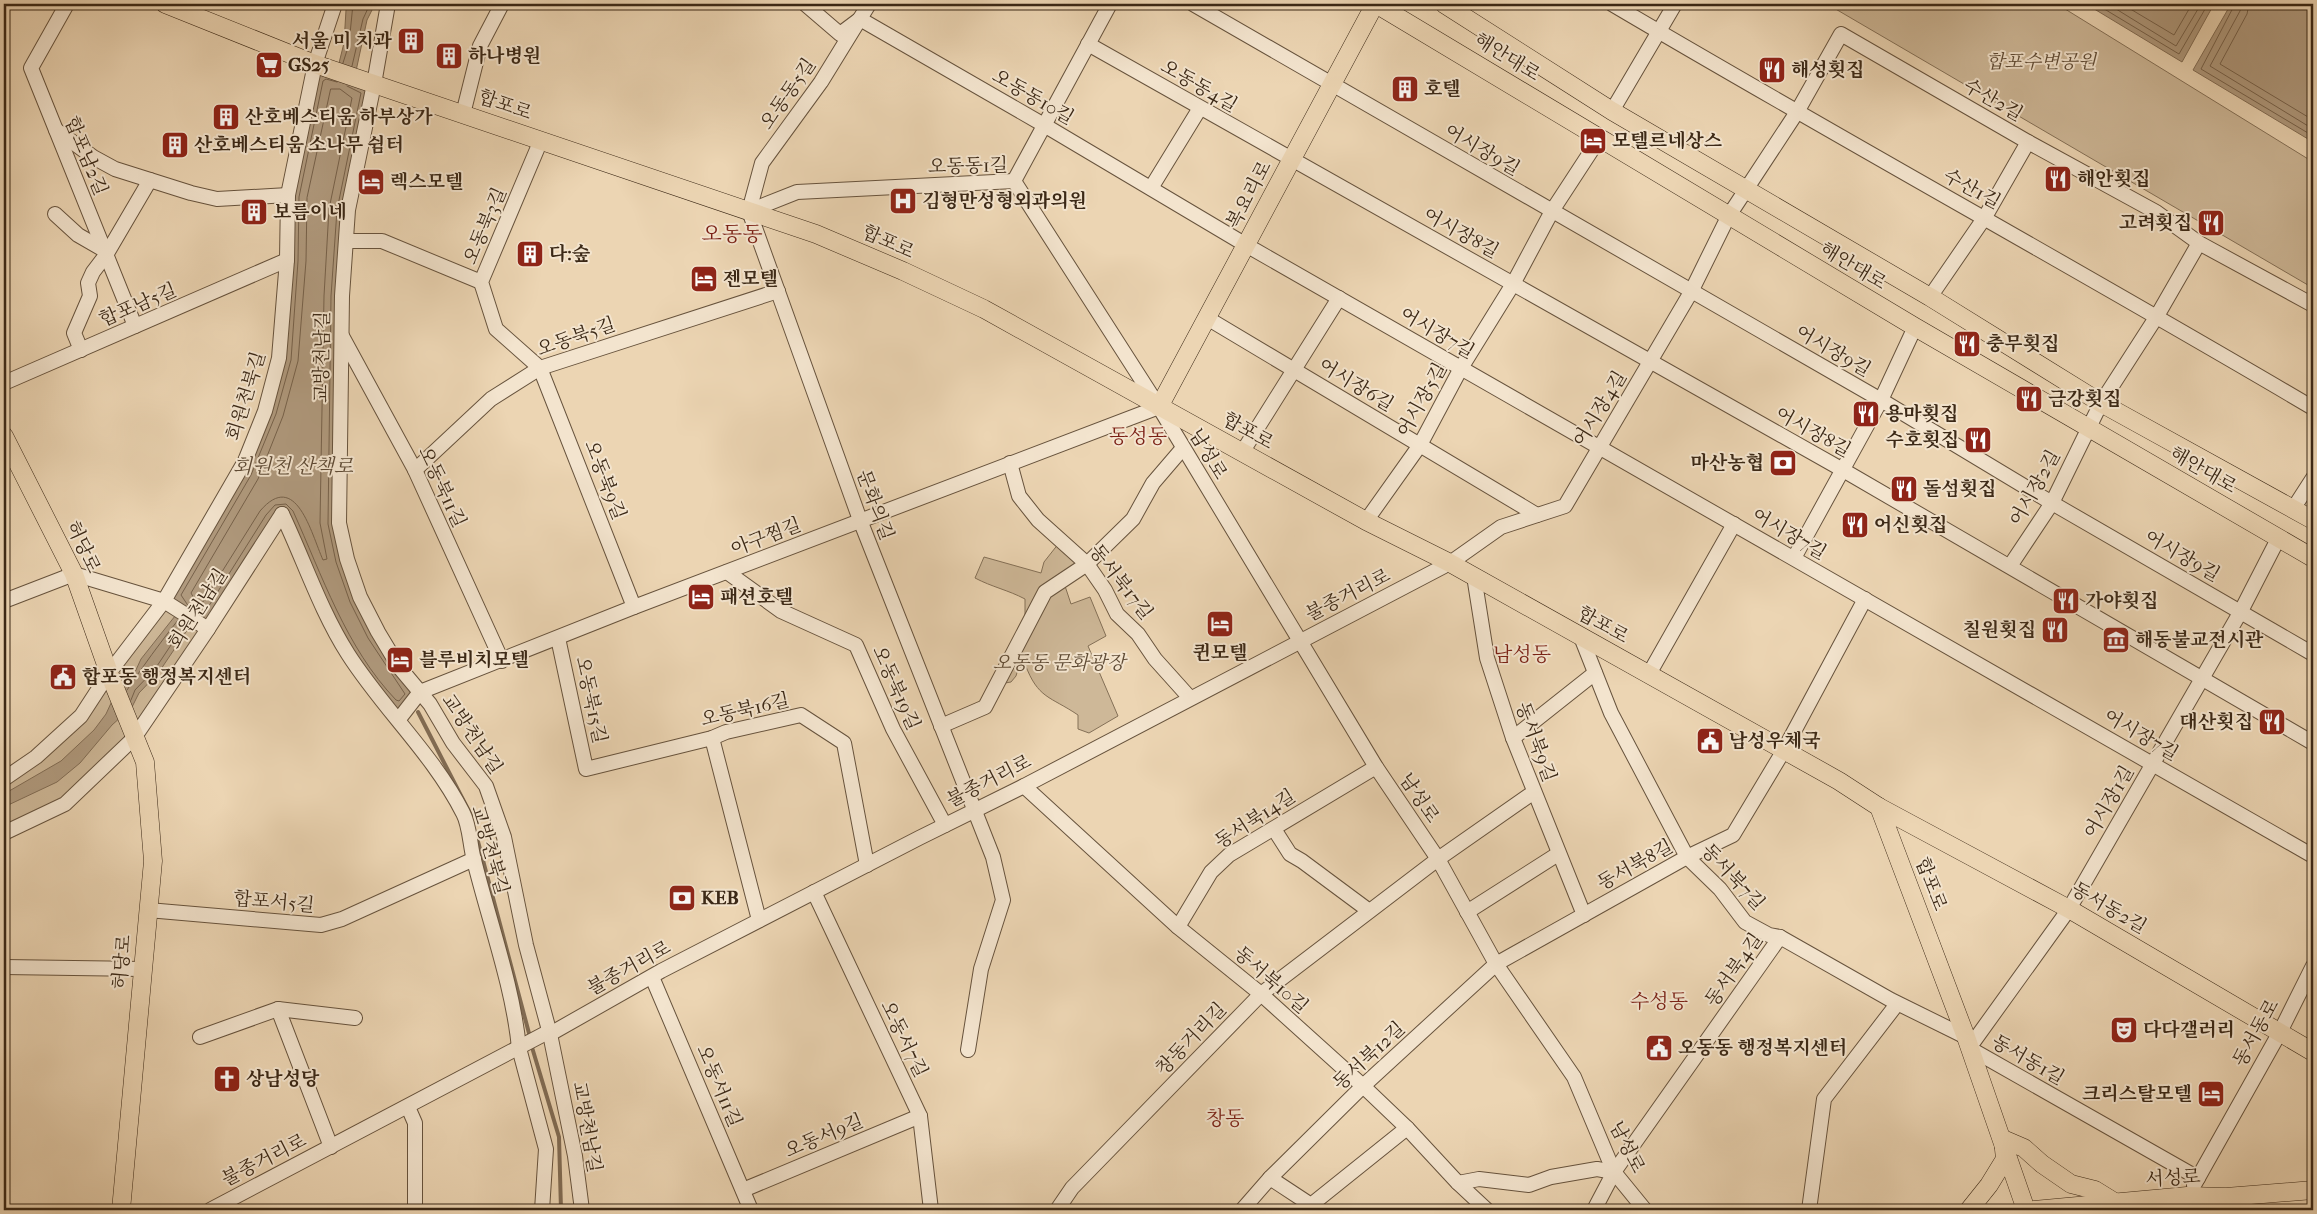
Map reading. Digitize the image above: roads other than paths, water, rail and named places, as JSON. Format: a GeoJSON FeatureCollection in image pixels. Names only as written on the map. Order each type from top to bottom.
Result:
{"type":"FeatureCollection","features":[{"type":"Feature","properties":{"kind":"main road","name":"합포로"},"geometry":{"type":"LineString","coordinates":[[165,4],[315,64],[816,234],[984,309],[1159,407],[1243,451],[1366,521],[1474,576],[1839,780],[1879,807],[1968,1043],[2003,1139],[2026,1210]]}},
{"type":"Feature","properties":{"kind":"main road","name":"복요리로"},"geometry":{"type":"LineString","coordinates":[[1159,407],[1376,4]]}},
{"type":"Feature","properties":{"kind":"main road","name":"해안대로"},"geometry":{"type":"LineString","coordinates":[[1376,4],[1728,217],[2313,558]]}},
{"type":"Feature","properties":{"kind":"main road","name":"해안대로"},"geometry":{"type":"LineString","coordinates":[[1444,4],[1612,111],[1930,298],[2101,403],[2313,520]]}},
{"type":"Feature","properties":{"kind":"main road","name":"허당로"},"geometry":{"type":"LineString","coordinates":[[4,436],[74,574],[111,677],[145,762],[153,861],[121,1210]]}},
{"type":"Feature","properties":{"kind":"main road","name":"동서동2길"},"geometry":{"type":"LineString","coordinates":[[1879,807],[2069,909],[2313,1052]]}},
{"type":"Feature","properties":{"kind":"main road"},"geometry":{"type":"LineString","coordinates":[[1969,1210],[1989,1185],[2005,1159],[2003,1139],[2024,1148],[2042,1164],[2071,1184],[2095,1190],[2111,1207]]}},
{"type":"Feature","properties":{"kind":"main road","name":"서성로"},"geometry":{"type":"LineString","coordinates":[[2034,1210],[2111,1207],[2187,1196],[2226,1197],[2313,1190]]}},
{"type":"Feature","properties":{"kind":"street","name":"합포남2길"},"geometry":{"type":"LineString","coordinates":[[67,4],[31,68],[135,326]]}},
{"type":"Feature","properties":{"kind":"street","name":"회원천북길"},"geometry":{"type":"LineString","coordinates":[[4,778],[36,757],[81,716],[111,677],[164,601],[245,461],[265,411],[279,358],[287,260],[288,196],[315,64],[335,4]]}},
{"type":"Feature","properties":{"kind":"street","name":"교방천남길"},"geometry":{"type":"LineString","coordinates":[[388,4],[374,84],[348,210],[341,334],[339,523],[360,597],[399,667],[430,704],[453,743],[486,786],[504,837],[526,945],[549,1033],[575,1156],[582,1210]]}},
{"type":"Feature","properties":{"kind":"street"},"geometry":{"type":"LineString","coordinates":[[462,114],[480,46],[502,4]]}},
{"type":"Feature","properties":{"kind":"street"},"geometry":{"type":"LineString","coordinates":[[805,4],[840,34],[860,19]]}},
{"type":"Feature","properties":{"kind":"street","name":"오동동5길"},"geometry":{"type":"LineString","coordinates":[[749,211],[762,163],[821,82],[869,4]]}},
{"type":"Feature","properties":{"kind":"street"},"geometry":{"type":"LineString","coordinates":[[1014,181],[1110,4]]}},
{"type":"Feature","properties":{"kind":"street","name":"어시장9길"},"geometry":{"type":"LineString","coordinates":[[1193,4],[1881,400],[2052,503],[2313,654]]}},
{"type":"Feature","properties":{"kind":"street","name":"수산1길"},"geometry":{"type":"LineString","coordinates":[[1612,4],[1797,112],[2158,316],[2313,408]]}},
{"type":"Feature","properties":{"kind":"street"},"geometry":{"type":"LineString","coordinates":[[1612,111],[1675,4]]}},
{"type":"Feature","properties":{"kind":"street","name":"오동동10길"},"geometry":{"type":"LineString","coordinates":[[860,19],[1044,124],[1246,245]]}},
{"type":"Feature","properties":{"kind":"street","name":"수산2길"},"geometry":{"type":"LineString","coordinates":[[1728,217],[1797,112],[1841,34],[2028,142],[2156,212],[2199,243],[2313,305]]}},
{"type":"Feature","properties":{"kind":"street","name":"오동동4길"},"geometry":{"type":"LineString","coordinates":[[1088,44],[1292,160]]}},
{"type":"Feature","properties":{"kind":"street"},"geometry":{"type":"LineString","coordinates":[[1151,188],[1200,108]]}},
{"type":"Feature","properties":{"kind":"street"},"geometry":{"type":"LineString","coordinates":[[56,129],[93,157],[115,169],[217,200],[288,196]]}},
{"type":"Feature","properties":{"kind":"street","name":"어시장5길"},"geometry":{"type":"LineString","coordinates":[[1366,521],[1420,445],[1461,368],[1513,284],[1552,211],[1599,139]]}},
{"type":"Feature","properties":{"kind":"street","name":"오동북3길"},"geometry":{"type":"LineString","coordinates":[[540,368],[496,329],[481,282],[541,140]]}},
{"type":"Feature","properties":{"kind":"street"},"geometry":{"type":"LineString","coordinates":[[1930,298],[1985,217],[2028,142]]}},
{"type":"Feature","properties":{"kind":"street","name":"어시장8길"},"geometry":{"type":"LineString","coordinates":[[1292,160],[1843,470],[2313,743]]}},
{"type":"Feature","properties":{"kind":"street"},"geometry":{"type":"LineString","coordinates":[[81,350],[74,333],[90,296],[88,283],[150,180]]}},
{"type":"Feature","properties":{"kind":"street","name":"오동동1길"},"geometry":{"type":"LineString","coordinates":[[749,211],[797,192],[1014,181],[1159,407]]}},
{"type":"Feature","properties":{"kind":"street","name":"문화의길"},"geometry":{"type":"LineString","coordinates":[[749,211],[860,520],[992,857],[1003,900],[982,969],[968,1050]]}},
{"type":"Feature","properties":{"kind":"street"},"geometry":{"type":"LineString","coordinates":[[55,214],[78,234],[105,252]]}},
{"type":"Feature","properties":{"kind":"street","name":"어시장4길"},"geometry":{"type":"LineString","coordinates":[[1450,563],[1501,527],[1565,506],[1691,292],[1728,217]]}},
{"type":"Feature","properties":{"kind":"street"},"geometry":{"type":"LineString","coordinates":[[346,241],[382,241],[481,282]]}},
{"type":"Feature","properties":{"kind":"street","name":"어시장2길"},"geometry":{"type":"LineString","coordinates":[[2010,566],[2052,503],[2101,403],[2158,316],[2199,243]]}},
{"type":"Feature","properties":{"kind":"street","name":"어시장7길"},"geometry":{"type":"LineString","coordinates":[[1246,245],[2313,856]]}},
{"type":"Feature","properties":{"kind":"street","name":"합포남5길"},"geometry":{"type":"LineString","coordinates":[[4,383],[287,260]]}},
{"type":"Feature","properties":{"kind":"street","name":"오동북5길"},"geometry":{"type":"LineString","coordinates":[[415,470],[491,399],[540,368],[778,292]]}},
{"type":"Feature","properties":{"kind":"street"},"geometry":{"type":"LineString","coordinates":[[1243,451],[1295,371],[1339,298]]}},
{"type":"Feature","properties":{"kind":"street","name":"어시장6길"},"geometry":{"type":"LineString","coordinates":[[1207,318],[1537,515]]}},
{"type":"Feature","properties":{"kind":"street"},"geometry":{"type":"LineString","coordinates":[[1794,558],[1881,400],[1915,327]]}},
{"type":"Feature","properties":{"kind":"street","name":"오동북11길"},"geometry":{"type":"LineString","coordinates":[[341,334],[415,470],[502,661]]}},
{"type":"Feature","properties":{"kind":"street","name":"오동북9길"},"geometry":{"type":"LineString","coordinates":[[540,368],[634,607]]}},
{"type":"Feature","properties":{"kind":"street","name":"남성로"},"geometry":{"type":"LineString","coordinates":[[1159,407],[1376,767],[1438,859],[1496,964],[1574,1077],[1614,1172],[1645,1210]]}},
{"type":"Feature","properties":{"kind":"street","name":"아구찜길"},"geometry":{"type":"LineString","coordinates":[[420,692],[634,607],[1159,407]]}},
{"type":"Feature","properties":{"kind":"street"},"geometry":{"type":"LineString","coordinates":[[941,726],[985,707],[1045,592],[1087,564],[1133,519],[1153,483],[1183,448]]}},
{"type":"Feature","properties":{"kind":"street","name":"동서북17길"},"geometry":{"type":"LineString","coordinates":[[1010,463],[1019,496],[1038,520],[1087,564],[1105,590],[1118,614],[1138,634],[1155,659],[1190,698]]}},
{"type":"Feature","properties":{"kind":"street"},"geometry":{"type":"LineString","coordinates":[[2293,508],[2313,478]]}},
{"type":"Feature","properties":{"kind":"street","name":"회원천남길"},"geometry":{"type":"LineString","coordinates":[[4,833],[65,804],[131,729],[208,629],[282,514]]}},
{"type":"Feature","properties":{"kind":"street","name":"교방천북길"},"geometry":{"type":"LineString","coordinates":[[282,514],[335,631],[378,697],[399,719],[464,814],[546,1149],[542,1210]]}},
{"type":"Feature","properties":{"kind":"street"},"geometry":{"type":"LineString","coordinates":[[1649,674],[1734,524]]}},
{"type":"Feature","properties":{"kind":"street","name":"어시장1길"},"geometry":{"type":"LineString","coordinates":[[1968,1043],[2069,909],[2241,612],[2278,539]]}},
{"type":"Feature","properties":{"kind":"street","name":"불종거리로"},"geometry":{"type":"LineString","coordinates":[[210,1210],[549,1033],[759,920],[1024,786],[1450,563]]}},
{"type":"Feature","properties":{"kind":"street","name":"오동북19길"},"geometry":{"type":"LineString","coordinates":[[727,572],[781,611],[856,644],[893,729],[945,825]]}},
{"type":"Feature","properties":{"kind":"street"},"geometry":{"type":"LineString","coordinates":[[4,601],[74,574],[164,601],[208,629]]}},
{"type":"Feature","properties":{"kind":"street","name":"동서북9길"},"geometry":{"type":"LineString","coordinates":[[1474,576],[1487,658],[1513,738],[1584,915]]}},
{"type":"Feature","properties":{"kind":"street","name":"동서북8길"},"geometry":{"type":"LineString","coordinates":[[1496,964],[1687,857],[1733,835],[1784,750],[1865,599]]}},
{"type":"Feature","properties":{"kind":"street","name":"동서북7길"},"geometry":{"type":"LineString","coordinates":[[1581,637],[1611,713],[1687,857],[1720,889],[1745,922],[1769,936],[1780,938],[1968,1043]]}},
{"type":"Feature","properties":{"kind":"street","name":"오동북15길"},"geometry":{"type":"LineString","coordinates":[[558,638],[586,769]]}},
{"type":"Feature","properties":{"kind":"street"},"geometry":{"type":"LineString","coordinates":[[1513,738],[1595,673]]}},
{"type":"Feature","properties":{"kind":"street"},"geometry":{"type":"LineString","coordinates":[[399,719],[420,692]]}},
{"type":"Feature","properties":{"kind":"street","name":"오동북16길"},"geometry":{"type":"LineString","coordinates":[[586,769],[712,738],[726,732],[801,715],[844,743],[867,865]]}},
{"type":"Feature","properties":{"kind":"street"},"geometry":{"type":"LineString","coordinates":[[712,738],[759,920]]}},
{"type":"Feature","properties":{"kind":"street","name":"동서북14길"},"geometry":{"type":"LineString","coordinates":[[1178,927],[1212,872],[1229,856],[1376,767]]}},
{"type":"Feature","properties":{"kind":"street","name":"동서북10길"},"geometry":{"type":"LineString","coordinates":[[1024,786],[1178,927],[1260,994],[1363,1086],[1407,1128],[1458,1183],[1488,1210]]}},
{"type":"Feature","properties":{"kind":"street","name":"창동거리길"},"geometry":{"type":"LineString","coordinates":[[1057,1210],[1072,1188],[1260,994],[1368,910],[1534,792]]}},
{"type":"Feature","properties":{"kind":"street"},"geometry":{"type":"LineString","coordinates":[[1274,829],[1290,854],[1368,910]]}},
{"type":"Feature","properties":{"kind":"street"},"geometry":{"type":"LineString","coordinates":[[1467,912],[1558,854]]}},
{"type":"Feature","properties":{"kind":"street","name":"합포서5길"},"geometry":{"type":"LineString","coordinates":[[148,910],[322,925],[342,919],[474,860]]}},
{"type":"Feature","properties":{"kind":"street","name":"오동서7길"},"geometry":{"type":"LineString","coordinates":[[814,892],[920,1116],[931,1210]]}},
{"type":"Feature","properties":{"kind":"street","name":"동서북4길"},"geometry":{"type":"LineString","coordinates":[[1614,1172],[1780,938]]}},
{"type":"Feature","properties":{"kind":"street"},"geometry":{"type":"LineString","coordinates":[[4,964],[143,970]]}},
{"type":"Feature","properties":{"kind":"street","name":"동서북12길"},"geometry":{"type":"LineString","coordinates":[[1242,1210],[1270,1178],[1363,1086],[1496,964]]}},
{"type":"Feature","properties":{"kind":"street","name":"동서동로"},"geometry":{"type":"LineString","coordinates":[[2187,1196],[2280,1032],[2313,966]]}},
{"type":"Feature","properties":{"kind":"street","name":"오동서11길"},"geometry":{"type":"LineString","coordinates":[[652,976],[751,1210]]}},
{"type":"Feature","properties":{"kind":"street"},"geometry":{"type":"LineString","coordinates":[[1809,1210],[1824,1099],[1897,1004]]}},
{"type":"Feature","properties":{"kind":"street"},"geometry":{"type":"LineString","coordinates":[[278,1009],[332,1147]]}},
{"type":"Feature","properties":{"kind":"street"},"geometry":{"type":"LineString","coordinates":[[200,1037],[278,1009],[355,1018]]}},
{"type":"Feature","properties":{"kind":"street","name":"동서동1길"},"geometry":{"type":"LineString","coordinates":[[1968,1043],[2198,1178]]}},
{"type":"Feature","properties":{"kind":"street"},"geometry":{"type":"LineString","coordinates":[[408,1107],[415,1122],[415,1210]]}},
{"type":"Feature","properties":{"kind":"street","name":"오동서9길"},"geometry":{"type":"LineString","coordinates":[[743,1190],[920,1116]]}},
{"type":"Feature","properties":{"kind":"street"},"geometry":{"type":"LineString","coordinates":[[1270,1178],[1311,1205],[1407,1128]]}},
{"type":"Feature","properties":{"kind":"street"},"geometry":{"type":"LineString","coordinates":[[1458,1183],[1479,1179],[1529,1185],[1551,1177],[1597,1169],[1614,1172],[1594,1210]]}},
{"type":"Feature","properties":{"kind":"water","name":"회원천 산책로"},"geometry":{"type":"Polygon","coordinates":[[[349,4],[375,4],[367,20],[356,71],[374,84],[348,210],[339,523],[360,597],[420,692],[399,719],[348,653],[282,514],[208,629],[194,620],[159,672],[139,693],[132,707],[112,725],[80,763],[57,782],[4,807],[4,794],[61,761],[94,730],[106,714],[112,701],[135,672],[141,659],[179,611],[164,601],[241,470],[279,358],[288,195],[315,64],[337,71],[344,43],[346,10],[349,4]]]}},
{"type":"Feature","properties":{"kind":"water"},"geometry":{"type":"Polygon","coordinates":[[[2086,4],[2214,4],[2182,62],[2086,4]]]}},
{"type":"Feature","properties":{"kind":"water"},"geometry":{"type":"Polygon","coordinates":[[[2231,4],[2313,4],[2313,142],[2193,70],[2231,4]]]}},
{"type":"Feature","properties":{"kind":"waterway"},"geometry":{"type":"LineString","coordinates":[[418,712],[471,815]]}},
{"type":"Feature","properties":{"kind":"waterway"},"geometry":{"type":"LineString","coordinates":[[476,834],[530,1037]]}},
{"type":"Feature","properties":{"kind":"waterway"},"geometry":{"type":"LineString","coordinates":[[531,1044],[559,1137],[561,1210]]}},
{"type":"Feature","properties":{"kind":"place","name":"서울 미 치과"},"geometry":{"type":"Point","coordinates":[411,41]}},
{"type":"Feature","properties":{"kind":"place","name":"하나병원"},"geometry":{"type":"Point","coordinates":[449,56]}},
{"type":"Feature","properties":{"kind":"place","name":"GS25"},"geometry":{"type":"Point","coordinates":[269,65]}},
{"type":"Feature","properties":{"kind":"place","name":"해성횟집"},"geometry":{"type":"Point","coordinates":[1772,70]}},
{"type":"Feature","properties":{"kind":"place","name":"호텔"},"geometry":{"type":"Point","coordinates":[1405,89]}},
{"type":"Feature","properties":{"kind":"place","name":"산호베스티움 하부상가"},"geometry":{"type":"Point","coordinates":[226,117]}},
{"type":"Feature","properties":{"kind":"place","name":"모텔르네상스"},"geometry":{"type":"Point","coordinates":[1593,141]}},
{"type":"Feature","properties":{"kind":"place","name":"산호베스티움 소나무 쉼터"},"geometry":{"type":"Point","coordinates":[175,145]}},
{"type":"Feature","properties":{"kind":"place","name":"해안횟집"},"geometry":{"type":"Point","coordinates":[2058,179]}},
{"type":"Feature","properties":{"kind":"place","name":"렉스모텔"},"geometry":{"type":"Point","coordinates":[371,182]}},
{"type":"Feature","properties":{"kind":"place","name":"김형만성형외과의원"},"geometry":{"type":"Point","coordinates":[903,201]}},
{"type":"Feature","properties":{"kind":"place","name":"보름이네"},"geometry":{"type":"Point","coordinates":[254,212]}},
{"type":"Feature","properties":{"kind":"place","name":"고려횟집"},"geometry":{"type":"Point","coordinates":[2211,223]}},
{"type":"Feature","properties":{"kind":"place","name":"다:숲"},"geometry":{"type":"Point","coordinates":[530,254]}},
{"type":"Feature","properties":{"kind":"place","name":"젠모텔"},"geometry":{"type":"Point","coordinates":[704,279]}},
{"type":"Feature","properties":{"kind":"place","name":"충무횟집"},"geometry":{"type":"Point","coordinates":[1967,344]}},
{"type":"Feature","properties":{"kind":"place","name":"금강횟집"},"geometry":{"type":"Point","coordinates":[2029,399]}},
{"type":"Feature","properties":{"kind":"place","name":"용마횟집"},"geometry":{"type":"Point","coordinates":[1866,414]}},
{"type":"Feature","properties":{"kind":"place","name":"수호횟집"},"geometry":{"type":"Point","coordinates":[1978,440]}},
{"type":"Feature","properties":{"kind":"place","name":"마산농협"},"geometry":{"type":"Point","coordinates":[1783,463]}},
{"type":"Feature","properties":{"kind":"place","name":"돌섬횟집"},"geometry":{"type":"Point","coordinates":[1904,489]}},
{"type":"Feature","properties":{"kind":"place","name":"어신횟집"},"geometry":{"type":"Point","coordinates":[1855,525]}},
{"type":"Feature","properties":{"kind":"place","name":"패션호텔"},"geometry":{"type":"Point","coordinates":[701,597]}},
{"type":"Feature","properties":{"kind":"place","name":"가야횟집"},"geometry":{"type":"Point","coordinates":[2066,601]}},
{"type":"Feature","properties":{"kind":"place","name":"퀸모텔"},"geometry":{"type":"Point","coordinates":[1220,624]}},
{"type":"Feature","properties":{"kind":"place","name":"칠원횟집"},"geometry":{"type":"Point","coordinates":[2055,630]}},
{"type":"Feature","properties":{"kind":"place","name":"해동불교전시관"},"geometry":{"type":"Point","coordinates":[2116,640]}},
{"type":"Feature","properties":{"kind":"place","name":"블루비치모텔"},"geometry":{"type":"Point","coordinates":[400,660]}},
{"type":"Feature","properties":{"kind":"place","name":"합포동 행정복지센터"},"geometry":{"type":"Point","coordinates":[63,677]}},
{"type":"Feature","properties":{"kind":"place","name":"대산횟집"},"geometry":{"type":"Point","coordinates":[2272,722]}},
{"type":"Feature","properties":{"kind":"place","name":"남성우체국"},"geometry":{"type":"Point","coordinates":[1710,741]}},
{"type":"Feature","properties":{"kind":"place","name":"KEB"},"geometry":{"type":"Point","coordinates":[682,898]}},
{"type":"Feature","properties":{"kind":"place","name":"다다갤러리"},"geometry":{"type":"Point","coordinates":[2124,1030]}},
{"type":"Feature","properties":{"kind":"place","name":"오동동 행정복지센터"},"geometry":{"type":"Point","coordinates":[1659,1048]}},
{"type":"Feature","properties":{"kind":"place","name":"상남성당"},"geometry":{"type":"Point","coordinates":[227,1079]}},
{"type":"Feature","properties":{"kind":"place","name":"크리스탈모텔"},"geometry":{"type":"Point","coordinates":[2211,1094]}},
{"type":"Feature","properties":{"kind":"district","name":"오동동"},"geometry":{"type":"Point","coordinates":[732,234]}},
{"type":"Feature","properties":{"kind":"district","name":"동성동"},"geometry":{"type":"Point","coordinates":[1138,436]}},
{"type":"Feature","properties":{"kind":"district","name":"남성동"},"geometry":{"type":"Point","coordinates":[1522,654]}},
{"type":"Feature","properties":{"kind":"district","name":"수성동"},"geometry":{"type":"Point","coordinates":[1659,1001]}},
{"type":"Feature","properties":{"kind":"district","name":"창동"},"geometry":{"type":"Point","coordinates":[1225,1118]}},
{"type":"Feature","properties":{"kind":"park label","name":"합포수변공원"},"geometry":{"type":"Point","coordinates":[2041,62]}},
{"type":"Feature","properties":{"kind":"park label","name":"오동동 문화광장"},"geometry":{"type":"Point","coordinates":[1059,663]}}]}
